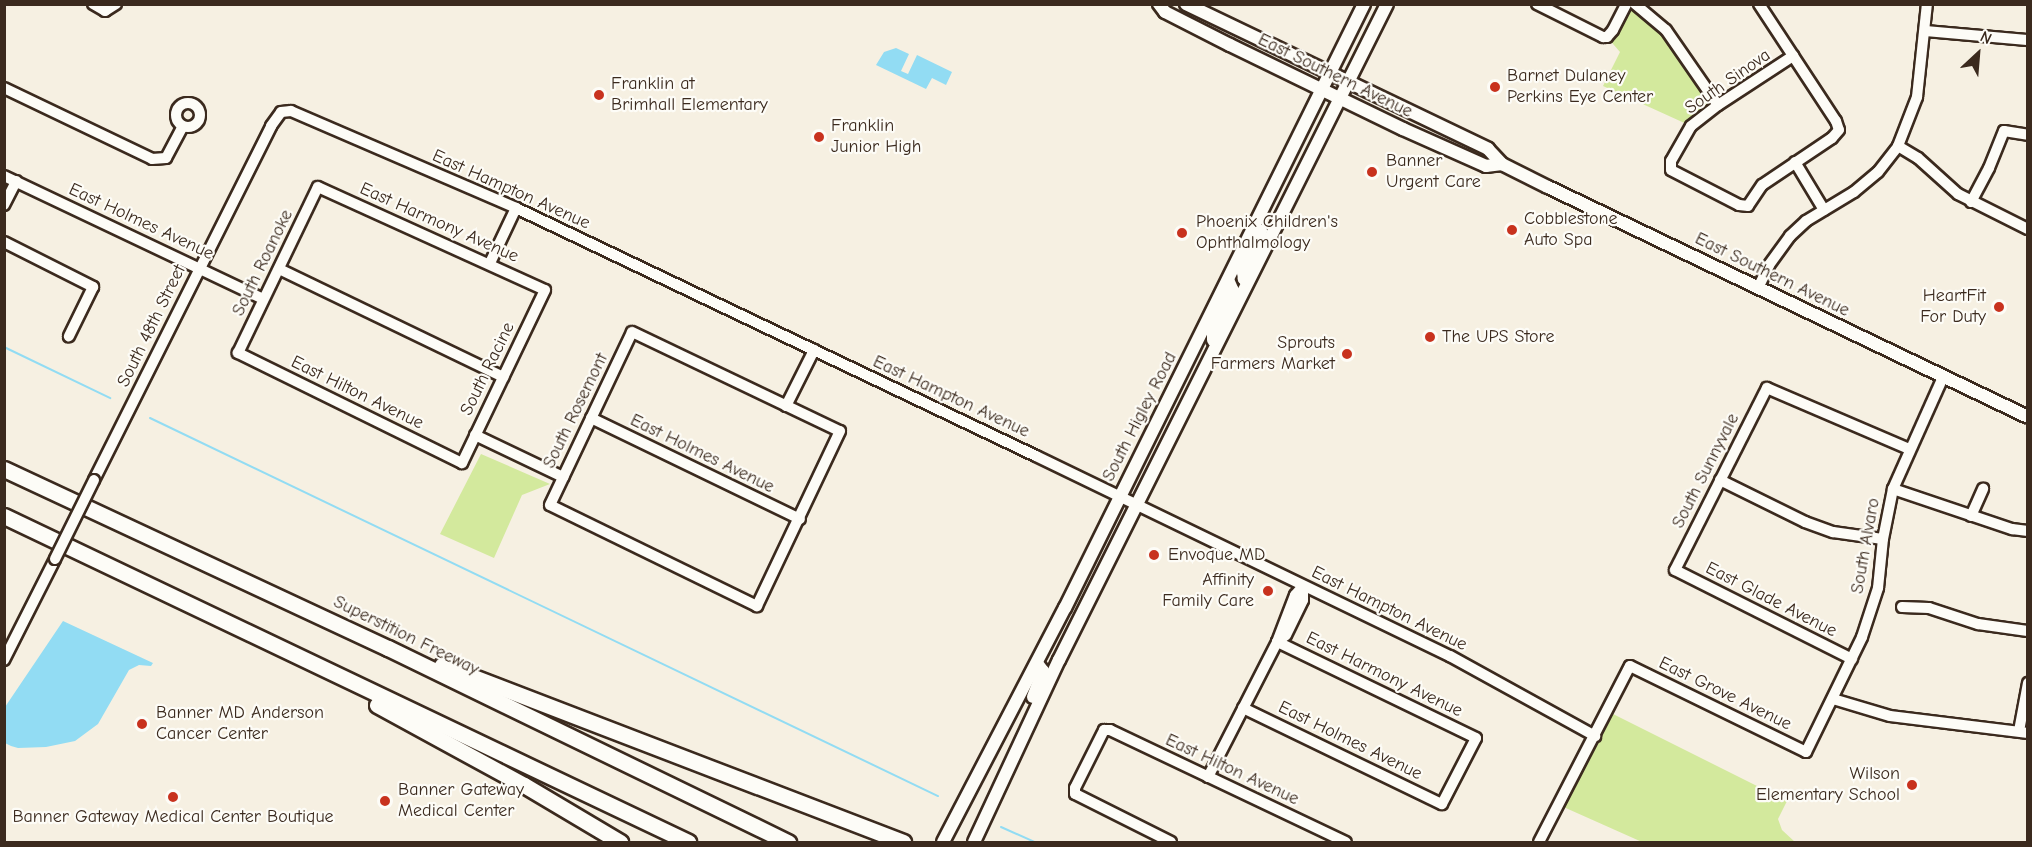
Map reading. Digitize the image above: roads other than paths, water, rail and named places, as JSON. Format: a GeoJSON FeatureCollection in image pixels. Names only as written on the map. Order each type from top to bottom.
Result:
{"type":"FeatureCollection","features":[{"type":"Feature","properties":{"kind":"highway","name":"Superstition Freeway"},"geometry":{"type":"LineString","coordinates":[[4,469],[388,648],[788,843]]}},
{"type":"Feature","properties":{"kind":"highway"},"geometry":{"type":"LineString","coordinates":[[4,516],[688,843]]}},
{"type":"Feature","properties":{"kind":"highway"},"geometry":{"type":"LineString","coordinates":[[230,624],[524,785],[620,843]]}},
{"type":"Feature","properties":{"kind":"highway"},"geometry":{"type":"LineString","coordinates":[[388,648],[406,650],[594,726],[903,843]]}},
{"type":"Feature","properties":{"kind":"main road","name":"East Southern Avenue"},"geometry":{"type":"LineString","coordinates":[[1159,4],[1165,12],[1322,90],[1486,166],[1502,164]]}},
{"type":"Feature","properties":{"kind":"main road","name":"East Southern Avenue"},"geometry":{"type":"LineString","coordinates":[[1186,4],[1488,149],[1502,164],[2028,417]]}},
{"type":"Feature","properties":{"kind":"main road","name":"South Higley Road"},"geometry":{"type":"LineString","coordinates":[[943,843],[1037,663],[1364,4]]}},
{"type":"Feature","properties":{"kind":"main road","name":"South Higley Road"},"geometry":{"type":"LineString","coordinates":[[974,843],[1136,504],[1387,4]]}},
{"type":"Feature","properties":{"kind":"main road"},"geometry":{"type":"LineString","coordinates":[[1247,281],[1244,279],[1243,272],[1263,227],[1265,206]]}},
{"type":"Feature","properties":{"kind":"main road"},"geometry":{"type":"LineString","coordinates":[[1214,348],[1213,332],[1233,291],[1228,280]]}},
{"type":"Feature","properties":{"kind":"main road"},"geometry":{"type":"LineString","coordinates":[[1011,763],[1013,740],[1041,678],[1042,668],[1037,663]]}},
{"type":"Feature","properties":{"kind":"street"},"geometry":{"type":"LineString","coordinates":[[93,4],[105,11],[116,4]]}},
{"type":"Feature","properties":{"kind":"street"},"geometry":{"type":"LineString","coordinates":[[1537,4],[1603,37],[1607,37],[1626,4]]}},
{"type":"Feature","properties":{"kind":"street"},"geometry":{"type":"LineString","coordinates":[[1635,4],[1666,30],[1718,105]]}},
{"type":"Feature","properties":{"kind":"street"},"geometry":{"type":"LineString","coordinates":[[1760,4],[1839,130],[1832,138],[1795,162],[1824,210]]}},
{"type":"Feature","properties":{"kind":"street"},"geometry":{"type":"LineString","coordinates":[[1758,288],[1774,258],[1790,236],[1824,210],[1854,192],[1878,172],[1898,146],[1917,97],[1927,4]]}},
{"type":"Feature","properties":{"kind":"street"},"geometry":{"type":"LineString","coordinates":[[1925,31],[2028,40]]}},
{"type":"Feature","properties":{"kind":"street","name":"South Sinova"},"geometry":{"type":"LineString","coordinates":[[1793,56],[1718,105],[1691,126],[1671,161],[1671,170],[1739,205],[1748,206],[1762,185],[1795,162]]}},
{"type":"Feature","properties":{"kind":"street"},"geometry":{"type":"LineString","coordinates":[[4,88],[152,159],[166,158],[183,126]]}},
{"type":"Feature","properties":{"kind":"street","name":"East Hampton Avenue"},"geometry":{"type":"LineString","coordinates":[[284,111],[302,114],[516,208],[1450,656],[1595,735]]}},
{"type":"Feature","properties":{"kind":"street","name":"South 48th Street"},"geometry":{"type":"LineString","coordinates":[[4,660],[271,126],[284,111]]}},
{"type":"Feature","properties":{"kind":"street"},"geometry":{"type":"LineString","coordinates":[[1971,202],[1989,168],[2004,131],[2028,135]]}},
{"type":"Feature","properties":{"kind":"street"},"geometry":{"type":"LineString","coordinates":[[1898,146],[1918,158],[1945,184],[1971,202],[2028,229]]}},
{"type":"Feature","properties":{"kind":"street","name":"East Holmes Avenue"},"geometry":{"type":"LineString","coordinates":[[4,176],[200,267],[263,299]]}},
{"type":"Feature","properties":{"kind":"street"},"geometry":{"type":"LineString","coordinates":[[4,205],[16,181]]}},
{"type":"Feature","properties":{"kind":"street","name":"East Harmony Avenue"},"geometry":{"type":"LineString","coordinates":[[318,187],[490,263],[545,290]]}},
{"type":"Feature","properties":{"kind":"street","name":"South Roanoke"},"geometry":{"type":"LineString","coordinates":[[238,353],[318,187]]}},
{"type":"Feature","properties":{"kind":"street"},"geometry":{"type":"LineString","coordinates":[[490,263],[516,208]]}},
{"type":"Feature","properties":{"kind":"street"},"geometry":{"type":"LineString","coordinates":[[4,242],[93,287],[69,336]]}},
{"type":"Feature","properties":{"kind":"street"},"geometry":{"type":"LineString","coordinates":[[279,268],[503,377]]}},
{"type":"Feature","properties":{"kind":"street","name":"South Racine"},"geometry":{"type":"LineString","coordinates":[[462,463],[545,290]]}},
{"type":"Feature","properties":{"kind":"street","name":"South Rosemont"},"geometry":{"type":"LineString","coordinates":[[786,406],[632,332],[550,504],[757,606],[800,519]]}},
{"type":"Feature","properties":{"kind":"street"},"geometry":{"type":"LineString","coordinates":[[800,519],[840,431],[786,406],[814,350]]}},
{"type":"Feature","properties":{"kind":"street","name":"East Hilton Avenue"},"geometry":{"type":"LineString","coordinates":[[238,353],[462,463]]}},
{"type":"Feature","properties":{"kind":"street","name":"South Alvaro"},"geometry":{"type":"LineString","coordinates":[[1806,753],[1852,659],[1878,588],[1883,539],[1893,489],[1909,448],[1943,377]]}},
{"type":"Feature","properties":{"kind":"street","name":"South Sunnyvale"},"geometry":{"type":"LineString","coordinates":[[1675,570],[1767,388],[1909,448]]}},
{"type":"Feature","properties":{"kind":"street","name":"East Holmes Avenue"},"geometry":{"type":"LineString","coordinates":[[591,418],[800,519]]}},
{"type":"Feature","properties":{"kind":"street"},"geometry":{"type":"LineString","coordinates":[[475,435],[563,477]]}},
{"type":"Feature","properties":{"kind":"street"},"geometry":{"type":"LineString","coordinates":[[1720,480],[1805,522],[1833,532],[1883,539]]}},
{"type":"Feature","properties":{"kind":"street"},"geometry":{"type":"LineString","coordinates":[[1893,489],[2012,529],[2028,531]]}},
{"type":"Feature","properties":{"kind":"street"},"geometry":{"type":"LineString","coordinates":[[1971,516],[1983,489]]}},
{"type":"Feature","properties":{"kind":"street","name":"East Glade Avenue"},"geometry":{"type":"LineString","coordinates":[[1675,570],[1852,659]]}},
{"type":"Feature","properties":{"kind":"street"},"geometry":{"type":"LineString","coordinates":[[1208,777],[1276,642],[1286,635],[1292,612],[1303,586]]}},
{"type":"Feature","properties":{"kind":"street"},"geometry":{"type":"LineString","coordinates":[[1902,607],[1929,608],[1978,624],[2028,631]]}},
{"type":"Feature","properties":{"kind":"street","name":"East Harmony Avenue"},"geometry":{"type":"LineString","coordinates":[[1276,642],[1476,738],[1442,804]]}},
{"type":"Feature","properties":{"kind":"street","name":"East Grove Avenue"},"geometry":{"type":"LineString","coordinates":[[1595,735],[1630,666],[1806,753]]}},
{"type":"Feature","properties":{"kind":"street"},"geometry":{"type":"LineString","coordinates":[[1833,699],[1890,717],[2023,732],[2028,682]]}},
{"type":"Feature","properties":{"kind":"street","name":"East Holmes Avenue"},"geometry":{"type":"LineString","coordinates":[[1243,708],[1442,804]]}},
{"type":"Feature","properties":{"kind":"street","name":"East Hilton Avenue"},"geometry":{"type":"LineString","coordinates":[[1171,843],[1076,794],[1075,788],[1104,730],[1110,730],[1346,843]]}},
{"type":"Feature","properties":{"kind":"street"},"geometry":{"type":"LineString","coordinates":[[1539,843],[1595,735]]}},
{"type":"Feature","properties":{"kind":"water"},"geometry":{"type":"Polygon","coordinates":[[[896,48],[909,54],[901,71],[908,74],[917,55],[952,72],[946,85],[932,78],[926,89],[876,65],[884,52],[896,48]]]}},
{"type":"Feature","properties":{"kind":"water"},"geometry":{"type":"Polygon","coordinates":[[[63,621],[153,663],[151,666],[139,665],[129,670],[98,724],[75,741],[46,747],[11,746],[5,743],[5,707],[63,621]]]}},
{"type":"Feature","properties":{"kind":"waterway"},"geometry":{"type":"LineString","coordinates":[[4,347],[110,398]]}},
{"type":"Feature","properties":{"kind":"waterway"},"geometry":{"type":"LineString","coordinates":[[150,418],[938,796]]}},
{"type":"Feature","properties":{"kind":"waterway"},"geometry":{"type":"LineString","coordinates":[[1001,827],[1034,842]]}},
{"type":"Feature","properties":{"kind":"place","name":"Barnet Dulaney Perkins Eye Center"},"geometry":{"type":"Point","coordinates":[1495,87]}},
{"type":"Feature","properties":{"kind":"place","name":"Franklin at Brimhall Elementary"},"geometry":{"type":"Point","coordinates":[599,95]}},
{"type":"Feature","properties":{"kind":"place","name":"Franklin Junior High"},"geometry":{"type":"Point","coordinates":[819,137]}},
{"type":"Feature","properties":{"kind":"place","name":"Banner Urgent Care"},"geometry":{"type":"Point","coordinates":[1372,172]}},
{"type":"Feature","properties":{"kind":"place","name":"Cobblestone Auto Spa"},"geometry":{"type":"Point","coordinates":[1512,230]}},
{"type":"Feature","properties":{"kind":"place","name":"Phoenix Children's Ophthalmology"},"geometry":{"type":"Point","coordinates":[1182,233]}},
{"type":"Feature","properties":{"kind":"place","name":"HeartFit For Duty"},"geometry":{"type":"Point","coordinates":[1999,307]}},
{"type":"Feature","properties":{"kind":"place","name":"The UPS Store"},"geometry":{"type":"Point","coordinates":[1430,337]}},
{"type":"Feature","properties":{"kind":"place","name":"Sprouts Farmers Market"},"geometry":{"type":"Point","coordinates":[1347,354]}},
{"type":"Feature","properties":{"kind":"place","name":"Envoque MD"},"geometry":{"type":"Point","coordinates":[1154,555]}},
{"type":"Feature","properties":{"kind":"place","name":"Affinity Family Care"},"geometry":{"type":"Point","coordinates":[1268,591]}},
{"type":"Feature","properties":{"kind":"place","name":"Banner MD Anderson Cancer Center"},"geometry":{"type":"Point","coordinates":[142,724]}},
{"type":"Feature","properties":{"kind":"place","name":"Wilson Elementary School"},"geometry":{"type":"Point","coordinates":[1912,785]}},
{"type":"Feature","properties":{"kind":"place","name":"Banner Gateway Medical Center Boutique"},"geometry":{"type":"Point","coordinates":[173,797]}},
{"type":"Feature","properties":{"kind":"place","name":"Banner Gateway Medical Center"},"geometry":{"type":"Point","coordinates":[385,801]}}]}
